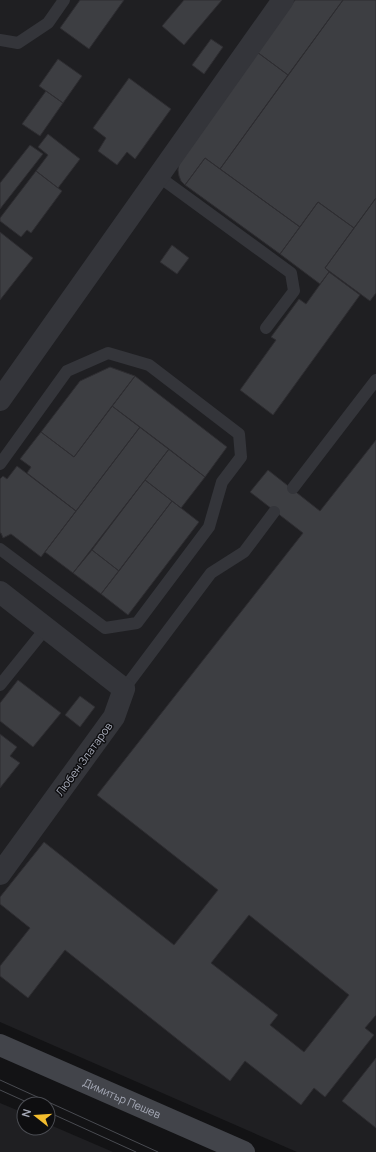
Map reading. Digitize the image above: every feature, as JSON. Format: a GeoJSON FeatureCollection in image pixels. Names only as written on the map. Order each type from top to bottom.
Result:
{"type":"FeatureCollection","features":[{"type":"Feature","properties":{"kind":"main road","name":"Димитър Пешев"},"geometry":{"type":"LineString","coordinates":[[0,1045],[244,1152]]}},
{"type":"Feature","properties":{"kind":"street"},"geometry":{"type":"LineString","coordinates":[[0,400],[283,0]]}},
{"type":"Feature","properties":{"kind":"street"},"geometry":{"type":"LineString","coordinates":[[0,592],[124,689]]}},
{"type":"Feature","properties":{"kind":"street","name":"Любен Златаров"},"geometry":{"type":"LineString","coordinates":[[0,874],[114,717],[124,689]]}},
{"type":"Feature","properties":{"kind":"lane"},"geometry":{"type":"LineString","coordinates":[[0,40],[18,43],[48,23],[64,0]]}},
{"type":"Feature","properties":{"kind":"lane"},"geometry":{"type":"LineString","coordinates":[[158,176],[291,273],[294,292],[266,328]]}},
{"type":"Feature","properties":{"kind":"lane"},"geometry":{"type":"LineString","coordinates":[[0,464],[67,371],[108,353],[149,365],[239,434],[241,457],[222,482],[209,527],[137,622],[105,628],[0,549]]}},
{"type":"Feature","properties":{"kind":"lane"},"geometry":{"type":"LineString","coordinates":[[292,488],[376,380]]}},
{"type":"Feature","properties":{"kind":"lane"},"geometry":{"type":"LineString","coordinates":[[124,689],[211,573],[244,552],[274,512]]}},
{"type":"Feature","properties":{"kind":"lane"},"geometry":{"type":"LineString","coordinates":[[0,686],[46,628]]}},
{"type":"Feature","properties":{"kind":"shaded area"},"geometry":{"type":"Polygon","coordinates":[[[0,0],[376,0],[376,1152],[297,1152],[0,1022],[0,0]]]}},
{"type":"Feature","properties":{"kind":"shaded area"},"geometry":{"type":"Polygon","coordinates":[[[0,1103],[16,1110],[16,1136],[56,1136],[56,1127],[113,1152],[0,1152],[0,1103]]]}},
{"type":"Feature","properties":{"kind":"building"},"geometry":{"type":"Polygon","coordinates":[[[80,0],[124,0],[89,49],[60,28],[80,0]]]}},
{"type":"Feature","properties":{"kind":"building"},"geometry":{"type":"Polygon","coordinates":[[[184,0],[222,0],[184,45],[162,26],[184,0]]]}},
{"type":"Feature","properties":{"kind":"building"},"geometry":{"type":"Polygon","coordinates":[[[295,0],[343,0],[288,75],[257,52],[295,0]]]}},
{"type":"Feature","properties":{"kind":"building"},"geometry":{"type":"Polygon","coordinates":[[[343,0],[376,0],[376,198],[354,228],[318,202],[300,227],[220,169],[343,0]]]}},
{"type":"Feature","properties":{"kind":"building"},"geometry":{"type":"Polygon","coordinates":[[[211,39],[223,47],[204,74],[192,65],[211,39]]]}},
{"type":"Feature","properties":{"kind":"building"},"geometry":{"type":"Polygon","coordinates":[[[257,52],[288,75],[220,169],[205,158],[185,185],[179,176],[179,164],[257,52]]]}},
{"type":"Feature","properties":{"kind":"building"},"geometry":{"type":"Polygon","coordinates":[[[58,59],[82,76],[63,103],[39,86],[58,59]]]}},
{"type":"Feature","properties":{"kind":"building"},"geometry":{"type":"Polygon","coordinates":[[[129,78],[171,109],[135,159],[127,152],[117,165],[98,151],[106,138],[93,128],[129,78]]]}},
{"type":"Feature","properties":{"kind":"building"},"geometry":{"type":"Polygon","coordinates":[[[46,91],[63,103],[40,136],[22,124],[46,91]]]}},
{"type":"Feature","properties":{"kind":"building"},"geometry":{"type":"Polygon","coordinates":[[[48,134],[80,159],[58,188],[36,171],[48,155],[38,147],[48,134]]]}},
{"type":"Feature","properties":{"kind":"building"},"geometry":{"type":"Polygon","coordinates":[[[30,145],[43,154],[0,209],[0,183],[30,145]]]}},
{"type":"Feature","properties":{"kind":"building"},"geometry":{"type":"Polygon","coordinates":[[[205,158],[300,227],[280,254],[185,185],[205,158]]]}},
{"type":"Feature","properties":{"kind":"building"},"geometry":{"type":"Polygon","coordinates":[[[36,171],[62,191],[31,233],[27,230],[21,237],[0,221],[0,218],[36,171]]]}},
{"type":"Feature","properties":{"kind":"building"},"geometry":{"type":"Polygon","coordinates":[[[376,198],[376,293],[370,301],[325,268],[376,198]]]}},
{"type":"Feature","properties":{"kind":"building"},"geometry":{"type":"Polygon","coordinates":[[[318,202],[354,228],[325,268],[329,272],[320,284],[280,254],[318,202]]]}},
{"type":"Feature","properties":{"kind":"building"},"geometry":{"type":"Polygon","coordinates":[[[0,232],[33,258],[0,300],[0,232]]]}},
{"type":"Feature","properties":{"kind":"building"},"geometry":{"type":"Polygon","coordinates":[[[172,245],[189,258],[177,274],[160,262],[172,245]]]}},
{"type":"Feature","properties":{"kind":"building"},"geometry":{"type":"Polygon","coordinates":[[[329,272],[360,295],[273,415],[240,390],[276,340],[271,337],[299,299],[306,304],[329,272]]]}},
{"type":"Feature","properties":{"kind":"building"},"geometry":{"type":"Polygon","coordinates":[[[110,367],[135,376],[74,457],[41,432],[80,381],[110,367]]]}},
{"type":"Feature","properties":{"kind":"building"},"geometry":{"type":"Polygon","coordinates":[[[135,376],[227,447],[205,477],[112,406],[135,376]]]}},
{"type":"Feature","properties":{"kind":"building"},"geometry":{"type":"Polygon","coordinates":[[[112,406],[140,427],[76,511],[27,473],[31,467],[20,459],[41,432],[74,457],[112,406]]]}},
{"type":"Feature","properties":{"kind":"building"},"geometry":{"type":"Polygon","coordinates":[[[140,427],[169,449],[73,573],[45,552],[140,427]]]}},
{"type":"Feature","properties":{"kind":"building"},"geometry":{"type":"Polygon","coordinates":[[[376,440],[376,1015],[365,1028],[374,1035],[325,1097],[314,1088],[301,1105],[245,1061],[230,1081],[65,950],[28,998],[0,976],[0,966],[30,928],[0,904],[0,897],[44,842],[174,945],[218,890],[97,795],[303,533],[250,492],[268,470],[320,511],[376,440]],[[249,915],[211,963],[278,1015],[270,1025],[304,1052],[349,995],[249,915]]]}},
{"type":"Feature","properties":{"kind":"building"},"geometry":{"type":"Polygon","coordinates":[[[169,449],[205,477],[181,508],[145,480],[169,449]]]}},
{"type":"Feature","properties":{"kind":"building"},"geometry":{"type":"Polygon","coordinates":[[[17,466],[76,511],[41,557],[11,534],[3,538],[0,533],[0,479],[3,476],[7,479],[17,466]]]}},
{"type":"Feature","properties":{"kind":"building"},"geometry":{"type":"Polygon","coordinates":[[[145,480],[172,501],[119,571],[92,550],[145,480]]]}},
{"type":"Feature","properties":{"kind":"building"},"geometry":{"type":"Polygon","coordinates":[[[172,501],[199,522],[128,615],[101,594],[172,501]]]}},
{"type":"Feature","properties":{"kind":"building"},"geometry":{"type":"Polygon","coordinates":[[[92,550],[119,571],[101,594],[73,573],[92,550]]]}},
{"type":"Feature","properties":{"kind":"building"},"geometry":{"type":"Polygon","coordinates":[[[18,680],[61,713],[33,747],[0,721],[0,703],[18,680]]]}},
{"type":"Feature","properties":{"kind":"building"},"geometry":{"type":"Polygon","coordinates":[[[80,696],[95,707],[80,727],[65,715],[80,696]]]}},
{"type":"Feature","properties":{"kind":"building"},"geometry":{"type":"Polygon","coordinates":[[[0,734],[17,747],[10,756],[20,763],[0,788],[0,734]]]}},
{"type":"Feature","properties":{"kind":"building"},"geometry":{"type":"Polygon","coordinates":[[[376,1058],[376,1128],[342,1101],[376,1058]]]}},
{"type":"Feature","properties":{"kind":"tram line"},"geometry":{"type":"LineString","coordinates":[[0,1080],[158,1152]]}},
{"type":"Feature","properties":{"kind":"tram line"},"geometry":{"type":"LineString","coordinates":[[0,1090],[16,1097]]}},
{"type":"Feature","properties":{"kind":"tram line"},"geometry":{"type":"LineString","coordinates":[[56,1116],[136,1152]]}}]}
